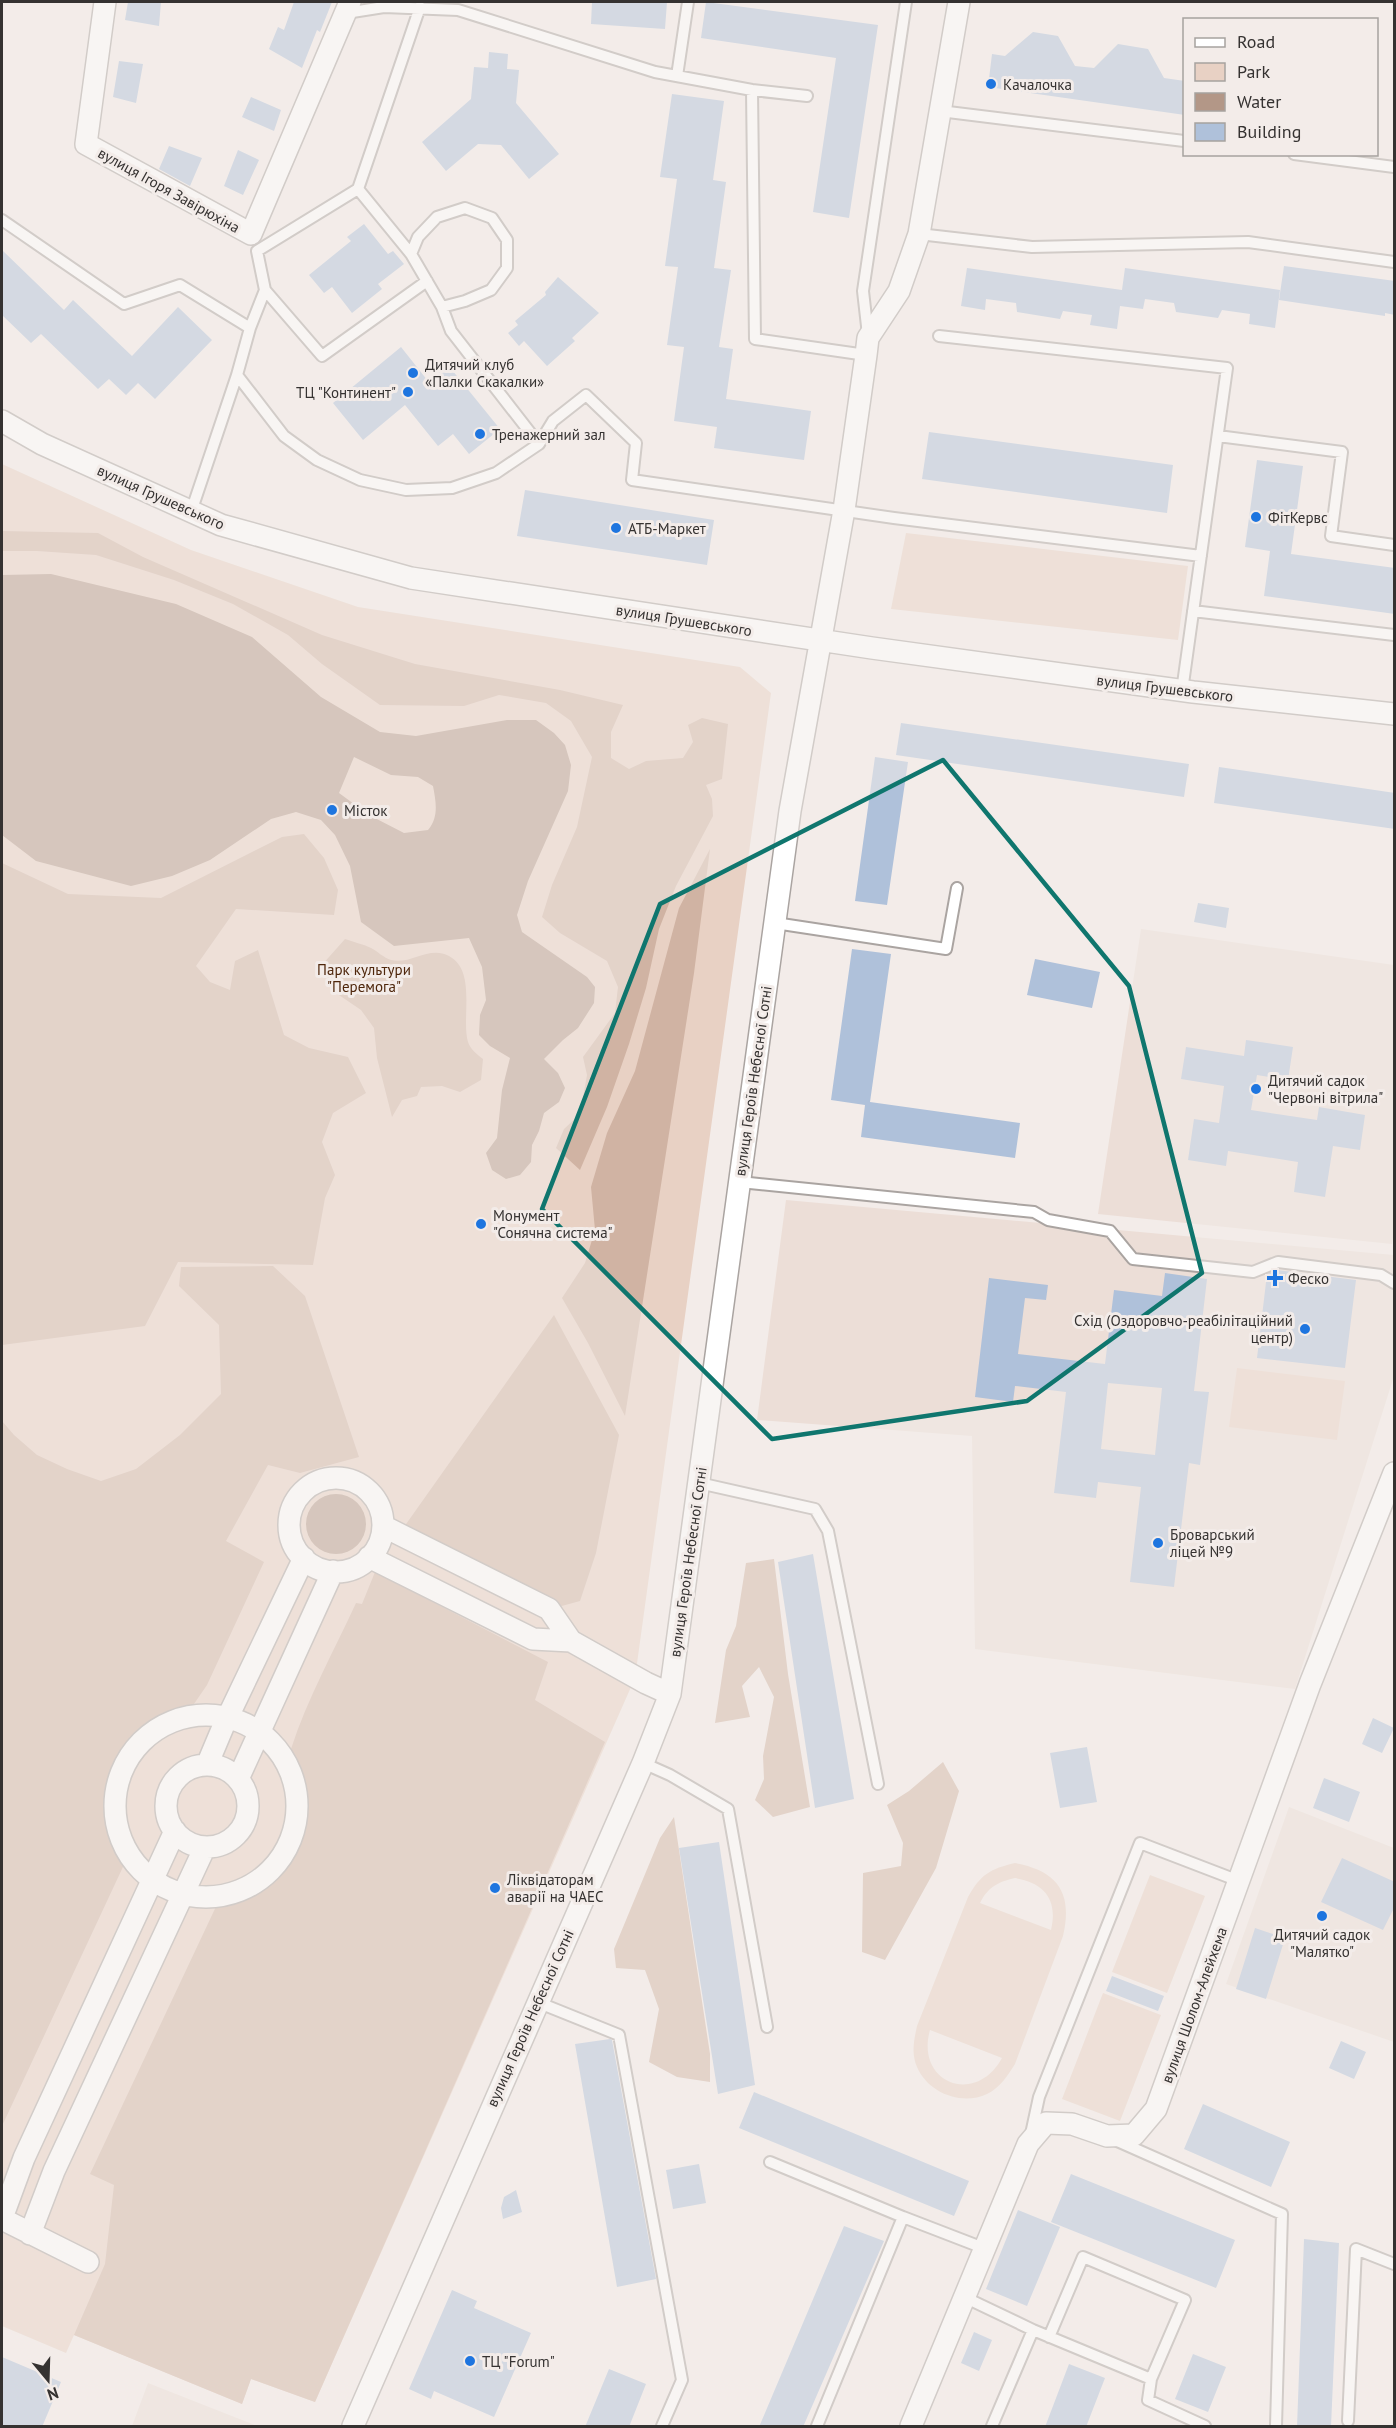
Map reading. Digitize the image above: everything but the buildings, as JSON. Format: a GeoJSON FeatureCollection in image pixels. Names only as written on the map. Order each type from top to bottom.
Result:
{"type":"FeatureCollection","features":[{"type":"Feature","properties":{"kind":"street","name":"вулиця Ігоря Завірюхіна"},"geometry":{"type":"LineString","coordinates":[[105,2],[86,144],[254,243],[347,8]]}},
{"type":"Feature","properties":{"kind":"street"},"geometry":{"type":"LineString","coordinates":[[867,347],[899,291],[919,234],[959,2]]}},
{"type":"Feature","properties":{"kind":"street","name":"вулиця Героїв Небесної Сотні"},"geometry":{"type":"LineString","coordinates":[[353,2427],[643,1763],[670,1694],[790,812],[844,510],[867,347]]}},
{"type":"Feature","properties":{"kind":"street","name":"вулиця Грушевського"},"geometry":{"type":"LineString","coordinates":[[2,421],[42,444],[221,525],[411,578],[822,641],[1182,691],[1395,714]]}},
{"type":"Feature","properties":{"kind":"street","name":"вулиця Шолом-Алейхема"},"geometry":{"type":"LineString","coordinates":[[910,2427],[1028,2144],[1046,2123],[1072,2124],[1107,2136],[1134,2135],[1156,2109],[1310,1684],[1395,1473]]}},
{"type":"Feature","properties":{"kind":"street"},"geometry":{"type":"LineString","coordinates":[[339,1478],[360,1485],[376,1500],[382,1515],[383,1526],[379,1544],[369,1557],[351,1569],[333,1571],[321,1569],[304,1558],[293,1543],[290,1520],[298,1498],[315,1483],[339,1478]]}},
{"type":"Feature","properties":{"kind":"street"},"geometry":{"type":"LineString","coordinates":[[383,1526],[549,1609],[571,1641]]}},
{"type":"Feature","properties":{"kind":"street"},"geometry":{"type":"LineString","coordinates":[[369,1557],[533,1639],[571,1641],[670,1694]]}},
{"type":"Feature","properties":{"kind":"street"},"geometry":{"type":"LineString","coordinates":[[207,1765],[222,1727],[229,1718],[304,1558]]}},
{"type":"Feature","properties":{"kind":"street"},"geometry":{"type":"LineString","coordinates":[[238,1779],[333,1571]]}},
{"type":"Feature","properties":{"kind":"street"},"geometry":{"type":"LineString","coordinates":[[201,1715],[229,1718],[259,1731],[283,1756],[295,1783],[298,1813],[290,1842],[274,1867],[251,1885],[223,1895],[208,1897],[183,1894],[153,1880],[130,1856],[118,1827],[116,1796],[125,1765],[143,1740],[170,1722],[201,1715]]}},
{"type":"Feature","properties":{"kind":"street"},"geometry":{"type":"LineString","coordinates":[[207,1765],[220,1767],[238,1779],[245,1791],[248,1805],[243,1826],[228,1841],[216,1846],[205,1847],[189,1843],[175,1831],[166,1809],[169,1790],[175,1779],[185,1771],[207,1765]]}},
{"type":"Feature","properties":{"kind":"street"},"geometry":{"type":"LineString","coordinates":[[88,2262],[2,2218],[24,2158],[175,1831]]}},
{"type":"Feature","properties":{"kind":"street"},"geometry":{"type":"LineString","coordinates":[[30,2234],[54,2171],[205,1847]]}},
{"type":"Feature","properties":{"kind":"lane"},"geometry":{"type":"LineString","coordinates":[[677,76],[688,2]]}},
{"type":"Feature","properties":{"kind":"lane"},"geometry":{"type":"LineString","coordinates":[[752,90],[754,339],[867,347],[863,291],[906,2]]}},
{"type":"Feature","properties":{"kind":"lane"},"geometry":{"type":"LineString","coordinates":[[420,7],[358,189],[254,243],[265,290],[322,356],[427,281]]}},
{"type":"Feature","properties":{"kind":"lane"},"geometry":{"type":"LineString","coordinates":[[347,8],[420,7],[458,10],[655,72],[752,90],[807,96]]}},
{"type":"Feature","properties":{"kind":"lane"},"geometry":{"type":"LineString","coordinates":[[940,111],[1183,141]]}},
{"type":"Feature","properties":{"kind":"lane"},"geometry":{"type":"LineString","coordinates":[[1310,156],[1395,167]]}},
{"type":"Feature","properties":{"kind":"lane"},"geometry":{"type":"LineString","coordinates":[[358,189],[411,254],[442,308],[452,331],[539,444]]}},
{"type":"Feature","properties":{"kind":"lane"},"geometry":{"type":"LineString","coordinates":[[411,254],[418,237],[437,217],[465,208],[492,218],[507,240],[507,268],[491,290],[442,308]]}},
{"type":"Feature","properties":{"kind":"lane"},"geometry":{"type":"LineString","coordinates":[[2,220],[124,304],[180,285],[250,328]]}},
{"type":"Feature","properties":{"kind":"lane"},"geometry":{"type":"LineString","coordinates":[[919,234],[1032,247],[1248,242],[1395,262]]}},
{"type":"Feature","properties":{"kind":"lane"},"geometry":{"type":"LineString","coordinates":[[191,512],[237,375],[250,328],[265,290]]}},
{"type":"Feature","properties":{"kind":"lane"},"geometry":{"type":"LineString","coordinates":[[939,336],[1227,368],[1182,691]]}},
{"type":"Feature","properties":{"kind":"lane"},"geometry":{"type":"LineString","coordinates":[[237,375],[284,436],[316,460],[360,480],[406,490],[452,488],[496,473],[539,444],[553,421],[586,395],[636,443],[632,480],[894,518],[1201,556]]}},
{"type":"Feature","properties":{"kind":"lane"},"geometry":{"type":"LineString","coordinates":[[1218,436],[1342,452],[1331,536],[1395,545]]}},
{"type":"Feature","properties":{"kind":"lane"},"geometry":{"type":"LineString","coordinates":[[1193,611],[1395,635]]}},
{"type":"Feature","properties":{"kind":"lane"},"geometry":{"type":"LineString","coordinates":[[775,923],[946,949],[957,888]]}},
{"type":"Feature","properties":{"kind":"lane"},"geometry":{"type":"LineString","coordinates":[[740,1182],[1034,1212],[1048,1220],[1110,1231],[1132,1259],[1253,1272],[1278,1262],[1382,1275],[1395,1283]]}},
{"type":"Feature","properties":{"kind":"lane"},"geometry":{"type":"LineString","coordinates":[[699,1483],[815,1509],[828,1531],[878,1784]]}},
{"type":"Feature","properties":{"kind":"lane"},"geometry":{"type":"LineString","coordinates":[[643,1763],[670,1775],[728,1809],[767,2026]]}},
{"type":"Feature","properties":{"kind":"lane"},"geometry":{"type":"LineString","coordinates":[[1028,2144],[1039,2097],[1140,1844],[1239,1881]]}},
{"type":"Feature","properties":{"kind":"lane"},"geometry":{"type":"LineString","coordinates":[[537,2002],[619,2035],[682,2380],[662,2427]]}},
{"type":"Feature","properties":{"kind":"lane"},"geometry":{"type":"LineString","coordinates":[[1107,2136],[1282,2214],[1276,2427]]}},
{"type":"Feature","properties":{"kind":"lane"},"geometry":{"type":"LineString","coordinates":[[770,2162],[986,2249]]}},
{"type":"Feature","properties":{"kind":"lane"},"geometry":{"type":"LineString","coordinates":[[818,2427],[903,2217]]}},
{"type":"Feature","properties":{"kind":"lane"},"geometry":{"type":"LineString","coordinates":[[1348,2421],[1356,2249],[1395,2264]]}},
{"type":"Feature","properties":{"kind":"lane"},"geometry":{"type":"LineString","coordinates":[[1049,2337],[1083,2257],[1185,2300],[1151,2379],[1148,2400],[1205,2427]]}},
{"type":"Feature","properties":{"kind":"lane"},"geometry":{"type":"LineString","coordinates":[[964,2297],[1033,2330],[1151,2379]]}},
{"type":"Feature","properties":{"kind":"lane"},"geometry":{"type":"LineString","coordinates":[[992,2427],[1033,2330]]}},
{"type":"Feature","properties":{"kind":"highlighted area"},"geometry":{"type":"Polygon","coordinates":[[[943,760],[1129,986],[1202,1273],[1027,1401],[772,1439],[542,1209],[660,904],[943,760]]]}},
{"type":"Feature","properties":{"kind":"shaded area","name":"Дитячий садок \"Червоні вітрила\""},"geometry":{"type":"Polygon","coordinates":[[[1141,929],[1394,965],[1394,1231],[1392,1244],[1098,1214],[1141,929]]]}},
{"type":"Feature","properties":{"kind":"shaded area","name":"Броварський ліцей №9"},"geometry":{"type":"Polygon","coordinates":[[[786,1200],[1394,1255],[1394,1376],[1295,1689],[975,1649],[972,1436],[757,1420],[786,1200]]]}},
{"type":"Feature","properties":{"kind":"shaded area","name":"Дитячий садок \"Малятко\""},"geometry":{"type":"Polygon","coordinates":[[[1289,1807],[1394,1848],[1394,2042],[1226,1984],[1289,1807]]]}},
{"type":"Feature","properties":{"kind":"shaded area"},"geometry":{"type":"Polygon","coordinates":[[[148,2383],[257,2426],[132,2426],[148,2383]]]}},
{"type":"Feature","properties":{"kind":"green space","name":"Парк культури \"Перемога\""},"geometry":{"type":"Polygon","coordinates":[[[2,464],[191,550],[358,607],[740,667],[771,693],[635,1678],[315,2402],[251,2379],[242,2404],[74,2335],[66,2353],[2,2326],[2,464]]]}},
{"type":"Feature","properties":{"kind":"green space"},"geometry":{"type":"Polygon","coordinates":[[[2,531],[98,533],[143,557],[322,635],[415,664],[560,690],[623,705],[611,732],[611,758],[629,769],[646,761],[683,758],[693,742],[688,725],[702,718],[728,724],[722,779],[706,785],[712,799],[713,816],[676,886],[659,929],[646,988],[629,1044],[607,1107],[580,1170],[556,1148],[564,1129],[580,1114],[587,1075],[583,1057],[615,1013],[618,987],[607,961],[560,933],[542,917],[552,885],[577,827],[592,757],[571,721],[546,703],[499,695],[464,706],[380,705],[322,664],[288,635],[233,604],[174,580],[96,555],[2,551],[2,531]]]}},
{"type":"Feature","properties":{"kind":"green space"},"geometry":{"type":"Polygon","coordinates":[[[906,533],[1188,566],[1178,640],[891,609],[906,533]]]}},
{"type":"Feature","properties":{"kind":"green space"},"geometry":{"type":"Polygon","coordinates":[[[304,834],[324,858],[338,890],[334,915],[236,909],[196,966],[210,982],[230,990],[235,961],[258,950],[284,1035],[309,1048],[348,1057],[366,1093],[333,1113],[322,1142],[335,1175],[325,1198],[313,1265],[178,1262],[145,1326],[2,1345],[2,863],[68,894],[161,898],[282,837],[304,834]]]}},
{"type":"Feature","properties":{"kind":"green space"},"geometry":{"type":"Polygon","coordinates":[[[710,849],[694,973],[625,1416],[562,1298],[585,1263],[595,1230],[591,1187],[607,1133],[635,1071],[679,908],[710,849]]]}},
{"type":"Feature","properties":{"kind":"green space"},"geometry":{"type":"Polygon","coordinates":[[[345,939],[373,949],[391,960],[406,960],[427,954],[442,953],[458,963],[465,983],[468,1042],[483,1059],[481,1080],[460,1092],[442,1086],[421,1087],[417,1096],[402,1100],[392,1117],[377,1058],[374,1028],[361,1010],[336,993],[321,966],[345,939]]]}},
{"type":"Feature","properties":{"kind":"green space"},"geometry":{"type":"Polygon","coordinates":[[[273,1266],[305,1296],[359,1457],[300,1473],[268,1465],[226,1541],[264,1562],[207,1685],[185,1717],[170,1722],[143,1740],[125,1765],[116,1796],[115,1811],[118,1827],[129,1854],[2,2126],[2,1421],[37,1455],[67,1469],[101,1481],[136,1469],[180,1435],[221,1394],[219,1325],[179,1286],[181,1267],[273,1266]]]}},
{"type":"Feature","properties":{"kind":"green space"},"geometry":{"type":"Polygon","coordinates":[[[554,1315],[619,1435],[596,1553],[580,1601],[558,1607],[404,1527],[554,1315]]]}},
{"type":"Feature","properties":{"kind":"green space"},"geometry":{"type":"Polygon","coordinates":[[[1237,1368],[1345,1381],[1337,1440],[1229,1427],[1237,1368]]]}},
{"type":"Feature","properties":{"kind":"green space"},"geometry":{"type":"Polygon","coordinates":[[[774,1559],[788,1674],[810,1807],[773,1817],[755,1800],[764,1779],[763,1756],[774,1697],[759,1667],[742,1686],[750,1717],[715,1723],[726,1650],[736,1626],[746,1563],[774,1559]]]}},
{"type":"Feature","properties":{"kind":"green space"},"geometry":{"type":"Polygon","coordinates":[[[375,1572],[548,1662],[535,1700],[605,1742],[315,2402],[251,2379],[242,2404],[74,2335],[105,2264],[114,2185],[90,2174],[221,1896],[238,1891],[267,1873],[287,1847],[294,1832],[297,1815],[297,1797],[287,1766],[288,1757],[321,1675],[356,1603],[362,1604],[375,1572]]]}},
{"type":"Feature","properties":{"kind":"green space"},"geometry":{"type":"Polygon","coordinates":[[[943,1762],[959,1791],[936,1868],[885,1960],[862,1952],[863,1873],[901,1866],[903,1843],[887,1805],[909,1791],[943,1762]]]}},
{"type":"Feature","properties":{"kind":"green space"},"geometry":{"type":"Polygon","coordinates":[[[674,1817],[710,2054],[710,2082],[677,2077],[649,2062],[659,2009],[645,1970],[616,1968],[614,1949],[660,1838],[674,1817]]]}},
{"type":"Feature","properties":{"kind":"green space"},"geometry":{"type":"Polygon","coordinates":[[[1015,1863],[1030,1867],[1052,1878],[1059,1886],[1066,1908],[1063,1936],[1015,2064],[1000,2085],[987,2094],[957,2098],[929,2084],[917,2067],[914,2041],[917,2026],[968,1897],[982,1878],[1006,1865],[1015,1863]],[[1015,1878],[994,1886],[980,1903],[1051,1930],[1053,1910],[1047,1895],[1034,1884],[1015,1878]],[[930,2030],[928,2048],[931,2063],[939,2075],[950,2082],[963,2084],[977,2082],[991,2073],[1002,2058],[930,2030]]]}},
{"type":"Feature","properties":{"kind":"green space"},"geometry":{"type":"Polygon","coordinates":[[[1150,1875],[1205,1896],[1167,1993],[1112,1972],[1150,1875]]]}},
{"type":"Feature","properties":{"kind":"green space"},"geometry":{"type":"Polygon","coordinates":[[[1103,1993],[1161,2015],[1120,2121],[1062,2099],[1103,1993]]]}},
{"type":"Feature","properties":{"kind":"water"},"geometry":{"type":"Polygon","coordinates":[[[51,574],[176,604],[252,637],[321,697],[380,732],[416,736],[507,720],[536,720],[554,733],[565,745],[571,765],[568,791],[528,881],[517,915],[522,932],[587,977],[595,987],[594,1003],[578,1028],[544,1059],[558,1073],[565,1088],[559,1102],[544,1113],[532,1145],[531,1162],[520,1175],[506,1179],[492,1170],[486,1153],[497,1138],[502,1090],[510,1058],[490,1046],[479,1035],[480,1015],[486,1000],[482,967],[469,938],[394,946],[361,922],[350,866],[335,835],[321,820],[296,812],[271,819],[210,860],[172,876],[131,886],[36,861],[2,835],[2,575],[51,574]],[[354,757],[339,793],[369,815],[404,833],[428,830],[435,815],[433,786],[418,777],[391,775],[354,757]]]}},
{"type":"Feature","properties":{"kind":"water"},"geometry":{"type":"Polygon","coordinates":[[[336,1494],[353,1499],[361,1507],[366,1524],[361,1541],[353,1549],[336,1554],[319,1549],[311,1541],[306,1524],[311,1507],[319,1499],[336,1494]]]}},
{"type":"Feature","properties":{"kind":"place","name":"Качалочка"},"geometry":{"type":"Point","coordinates":[991,84]}},
{"type":"Feature","properties":{"kind":"place","name":"Дитячий клуб «Палки Скакалки»"},"geometry":{"type":"Point","coordinates":[413,373]}},
{"type":"Feature","properties":{"kind":"place","name":"ТЦ \"Континент\""},"geometry":{"type":"Point","coordinates":[408,392]}},
{"type":"Feature","properties":{"kind":"place","name":"Тренажерний зал"},"geometry":{"type":"Point","coordinates":[480,434]}},
{"type":"Feature","properties":{"kind":"place","name":"ФітКервс"},"geometry":{"type":"Point","coordinates":[1256,517]}},
{"type":"Feature","properties":{"kind":"place","name":"АТБ-Маркет"},"geometry":{"type":"Point","coordinates":[616,528]}},
{"type":"Feature","properties":{"kind":"place","name":"Місток"},"geometry":{"type":"Point","coordinates":[332,810]}},
{"type":"Feature","properties":{"kind":"place","name":"Дитячий садок \"Червоні вітрила\""},"geometry":{"type":"Point","coordinates":[1256,1089]}},
{"type":"Feature","properties":{"kind":"place","name":"Монумент \"Сонячна система\""},"geometry":{"type":"Point","coordinates":[481,1224]}},
{"type":"Feature","properties":{"kind":"place","name":"Феско"},"geometry":{"type":"Point","coordinates":[1275,1278]}},
{"type":"Feature","properties":{"kind":"place","name":"Схід (Оздоровчо-реабілітаційний центр)"},"geometry":{"type":"Point","coordinates":[1305,1329]}},
{"type":"Feature","properties":{"kind":"place","name":"Броварський ліцей №9"},"geometry":{"type":"Point","coordinates":[1158,1543]}},
{"type":"Feature","properties":{"kind":"place","name":"Ліквідаторам аварії на ЧАЕС"},"geometry":{"type":"Point","coordinates":[495,1888]}},
{"type":"Feature","properties":{"kind":"place","name":"Дитячий садок \"Малятко\""},"geometry":{"type":"Point","coordinates":[1322,1916]}},
{"type":"Feature","properties":{"kind":"place","name":"ТЦ \"Forum\""},"geometry":{"type":"Point","coordinates":[470,2361]}}]}
